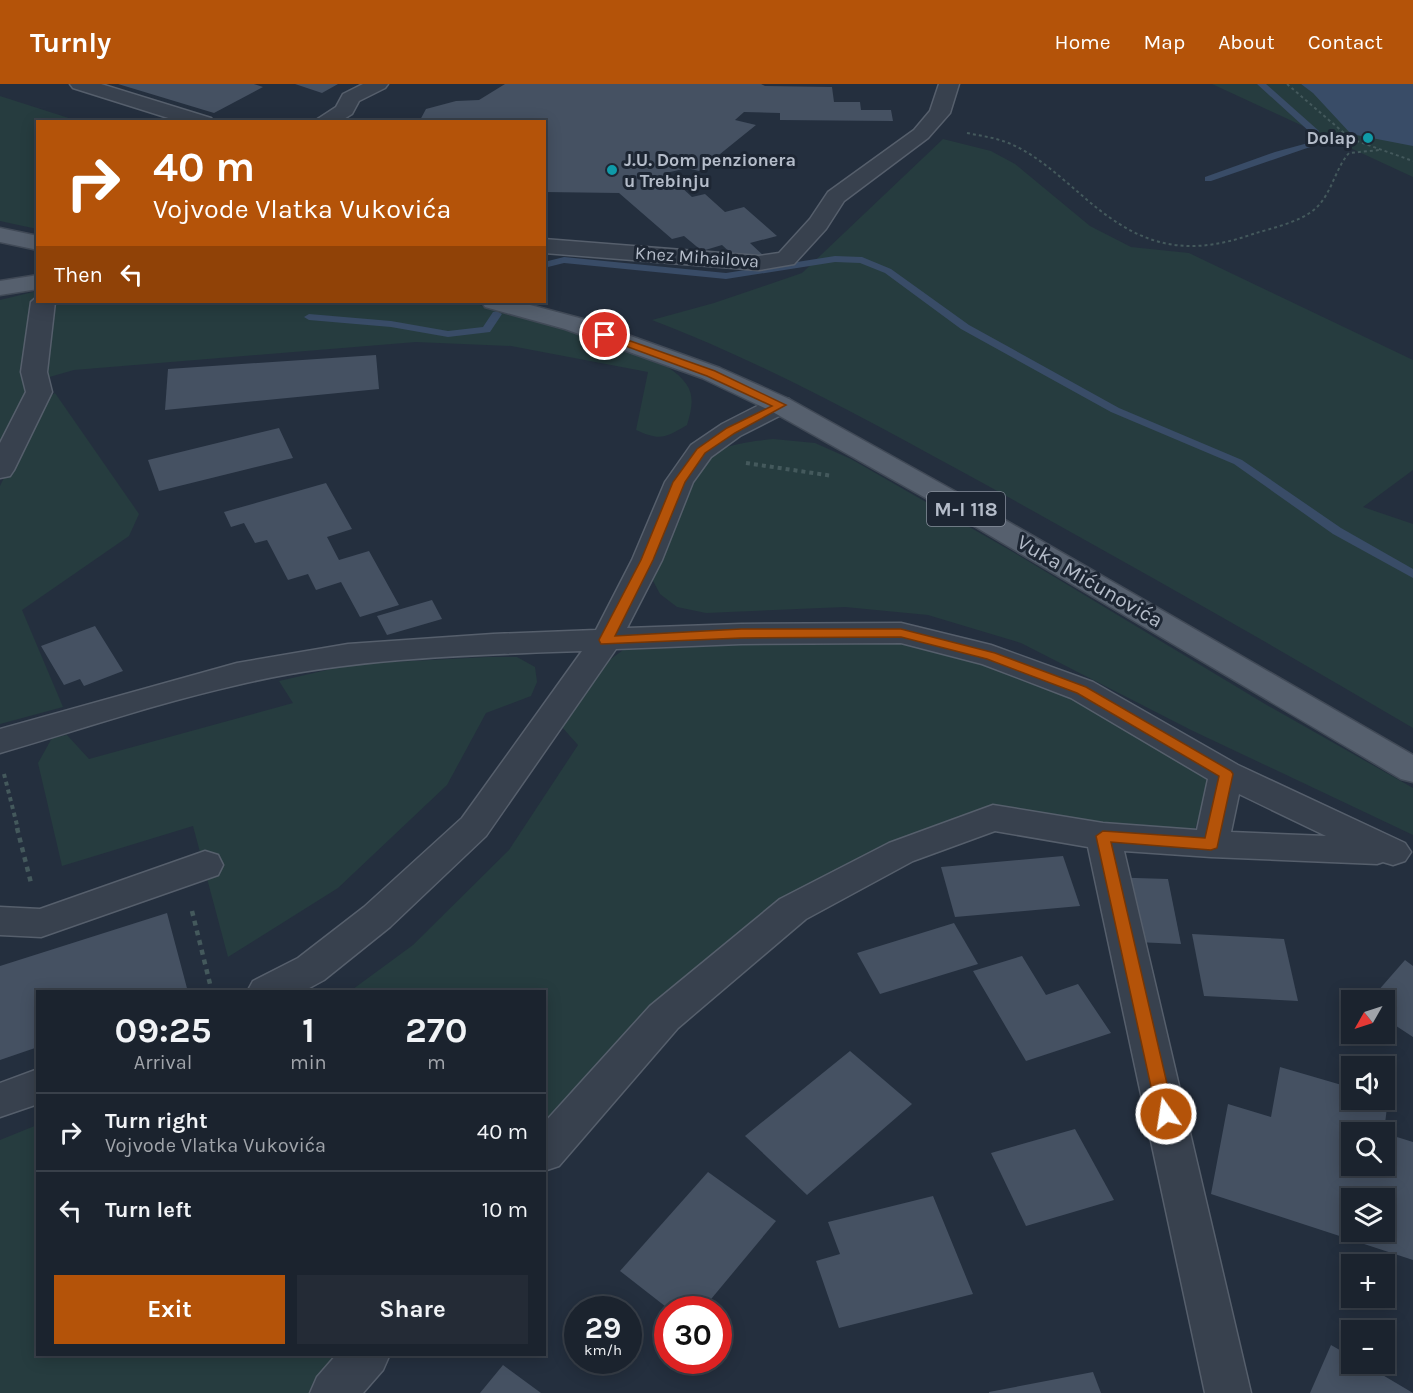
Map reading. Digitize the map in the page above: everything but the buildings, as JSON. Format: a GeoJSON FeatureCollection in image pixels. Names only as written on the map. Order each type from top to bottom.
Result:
{"type":"FeatureCollection","features":[{"type":"Feature","properties":{"kind":"main road"},"geometry":{"type":"LineString","coordinates":[[0,235],[36,243]]}},
{"type":"Feature","properties":{"kind":"main road"},"geometry":{"type":"LineString","coordinates":[[0,288],[36,282]]}},
{"type":"Feature","properties":{"kind":"main road","name":"Vuka Mićunovića"},"geometry":{"type":"LineString","coordinates":[[498,303],[574,324],[660,355],[711,374],[780,405],[957,504],[1413,770]]}},
{"type":"Feature","properties":{"kind":"street"},"geometry":{"type":"LineString","coordinates":[[80,84],[197,120]]}},
{"type":"Feature","properties":{"kind":"street"},"geometry":{"type":"LineString","coordinates":[[327,120],[345,110],[350,98],[378,84]]}},
{"type":"Feature","properties":{"kind":"street","name":"Knez Mihailova"},"geometry":{"type":"LineString","coordinates":[[546,246],[759,263],[786,259],[818,224],[836,197],[924,130],[940,113],[949,84]]}},
{"type":"Feature","properties":{"kind":"street"},"geometry":{"type":"LineString","coordinates":[[0,470],[39,392],[34,372],[43,303]]}},
{"type":"Feature","properties":{"kind":"street"},"geometry":{"type":"LineString","coordinates":[[270,990],[311,969],[377,916],[474,827],[606,640],[647,560],[679,482],[701,451],[731,430],[780,405]]}},
{"type":"Feature","properties":{"kind":"street"},"geometry":{"type":"LineString","coordinates":[[1,755],[237,674],[348,655],[493,644],[741,634],[901,633],[991,656],[1082,690],[1226,774],[1403,856]]}},
{"type":"Feature","properties":{"kind":"street"},"geometry":{"type":"LineString","coordinates":[[1211,844],[1226,774]]}},
{"type":"Feature","properties":{"kind":"street"},"geometry":{"type":"LineString","coordinates":[[546,1151],[664,1017],[793,909],[901,852],[993,818],[1103,836],[1403,856]]}},
{"type":"Feature","properties":{"kind":"street"},"geometry":{"type":"LineString","coordinates":[[1103,836],[1228,1393]]}},
{"type":"Feature","properties":{"kind":"street"},"geometry":{"type":"LineString","coordinates":[[0,921],[40,923],[194,869]]}},
{"type":"Feature","properties":{"kind":"street"},"geometry":{"type":"LineString","coordinates":[[0,1100],[36,1087]]}},
{"type":"Feature","properties":{"kind":"street"},"geometry":{"type":"LineString","coordinates":[[333,1393],[365,1356]]}},
{"type":"Feature","properties":{"kind":"path"},"geometry":{"type":"LineString","coordinates":[[1287,84],[1351,139],[1413,161]]}},
{"type":"Feature","properties":{"kind":"path"},"geometry":{"type":"LineString","coordinates":[[924,130],[985,135],[1016,144],[1027,150],[1111,220],[1156,242],[1185,245],[1208,246],[1235,242],[1309,213],[1320,207],[1341,160],[1349,153],[1380,150]]}},
{"type":"Feature","properties":{"kind":"path"},"geometry":{"type":"LineString","coordinates":[[1,755],[32,888]]}},
{"type":"Feature","properties":{"kind":"path"},"geometry":{"type":"LineString","coordinates":[[194,869],[212,990]]}},
{"type":"Feature","properties":{"kind":"green space"},"geometry":{"type":"Polygon","coordinates":[[[1212,84],[1301,84],[1413,146],[1413,177],[1212,84]]]}},
{"type":"Feature","properties":{"kind":"green space"},"geometry":{"type":"Polygon","coordinates":[[[0,96],[75,120],[36,120],[36,229],[0,221],[0,96]]]}},
{"type":"Feature","properties":{"kind":"green space"},"geometry":{"type":"Polygon","coordinates":[[[943,139],[991,151],[1015,164],[1090,226],[1131,247],[1189,253],[1413,360],[1413,470],[1363,507],[1413,524],[1413,728],[1202,606],[907,442],[782,377],[652,320],[714,303],[802,273],[943,139]]]}},
{"type":"Feature","properties":{"kind":"green space"},"geometry":{"type":"Polygon","coordinates":[[[36,291],[36,303],[472,303],[565,328],[668,367],[683,380],[690,392],[692,399],[690,415],[687,425],[662,437],[651,436],[636,430],[648,372],[511,346],[416,342],[74,370],[46,378],[0,446],[0,300],[36,291]]]}},
{"type":"Feature","properties":{"kind":"green space"},"geometry":{"type":"Polygon","coordinates":[[[55,393],[139,514],[129,536],[22,610],[63,707],[0,724],[0,486],[40,404],[55,393]]]}},
{"type":"Feature","properties":{"kind":"green space"},"geometry":{"type":"Polygon","coordinates":[[[773,439],[815,443],[851,459],[1013,552],[1265,704],[1413,788],[1413,835],[1191,730],[1021,643],[928,615],[845,607],[706,613],[677,607],[660,594],[651,577],[674,512],[690,479],[700,466],[717,451],[741,444],[773,439]]]}},
{"type":"Feature","properties":{"kind":"green space"},"geometry":{"type":"Polygon","coordinates":[[[899,642],[984,662],[1074,696],[1212,776],[1194,832],[1102,826],[989,806],[894,848],[546,1128],[546,990],[352,990],[413,945],[509,850],[578,745],[561,726],[597,669],[626,648],[712,643],[899,642]]]}},
{"type":"Feature","properties":{"kind":"green space"},"geometry":{"type":"Polygon","coordinates":[[[517,657],[535,667],[537,682],[531,696],[486,713],[447,785],[338,888],[228,957],[193,826],[62,866],[38,763],[52,738],[67,735],[89,759],[293,703],[279,681],[353,664],[517,657]]]}},
{"type":"Feature","properties":{"kind":"green space"},"geometry":{"type":"Polygon","coordinates":[[[36,1125],[36,1356],[344,1356],[311,1393],[0,1393],[0,1140],[36,1125]]]}},
{"type":"Feature","properties":{"kind":"water"},"geometry":{"type":"Polygon","coordinates":[[[1301,84],[1413,84],[1413,146],[1351,134],[1313,93],[1301,84]]]}},
{"type":"Feature","properties":{"kind":"waterway"},"geometry":{"type":"LineString","coordinates":[[1208,179],[1278,154],[1312,145],[1316,133],[1261,84]]}},
{"type":"Feature","properties":{"kind":"waterway"},"geometry":{"type":"LineString","coordinates":[[546,264],[564,260],[726,276],[835,259],[862,260],[888,271],[965,327],[1115,410],[1238,462],[1337,531],[1413,574]]}},
{"type":"Feature","properties":{"kind":"waterway"},"geometry":{"type":"LineString","coordinates":[[309,317],[391,324],[448,334],[486,330],[497,314]]}},
{"type":"Feature","properties":{"kind":"place","name":"Dolap"},"geometry":{"type":"Point","coordinates":[1368,138]}},
{"type":"Feature","properties":{"kind":"place","name":"J.U. Dom penzionera u Trebinju"},"geometry":{"type":"Point","coordinates":[612,170]}},
{"type":"Feature","properties":{"kind":"route"},"geometry":{"type":"LineString","coordinates":[[605,335],[711,374],[780,405],[731,430],[701,451],[679,482],[647,560],[606,640],[741,634],[901,633],[991,656],[1082,690],[1226,774],[1211,844],[1103,836],[1166,1114]]}}]}
